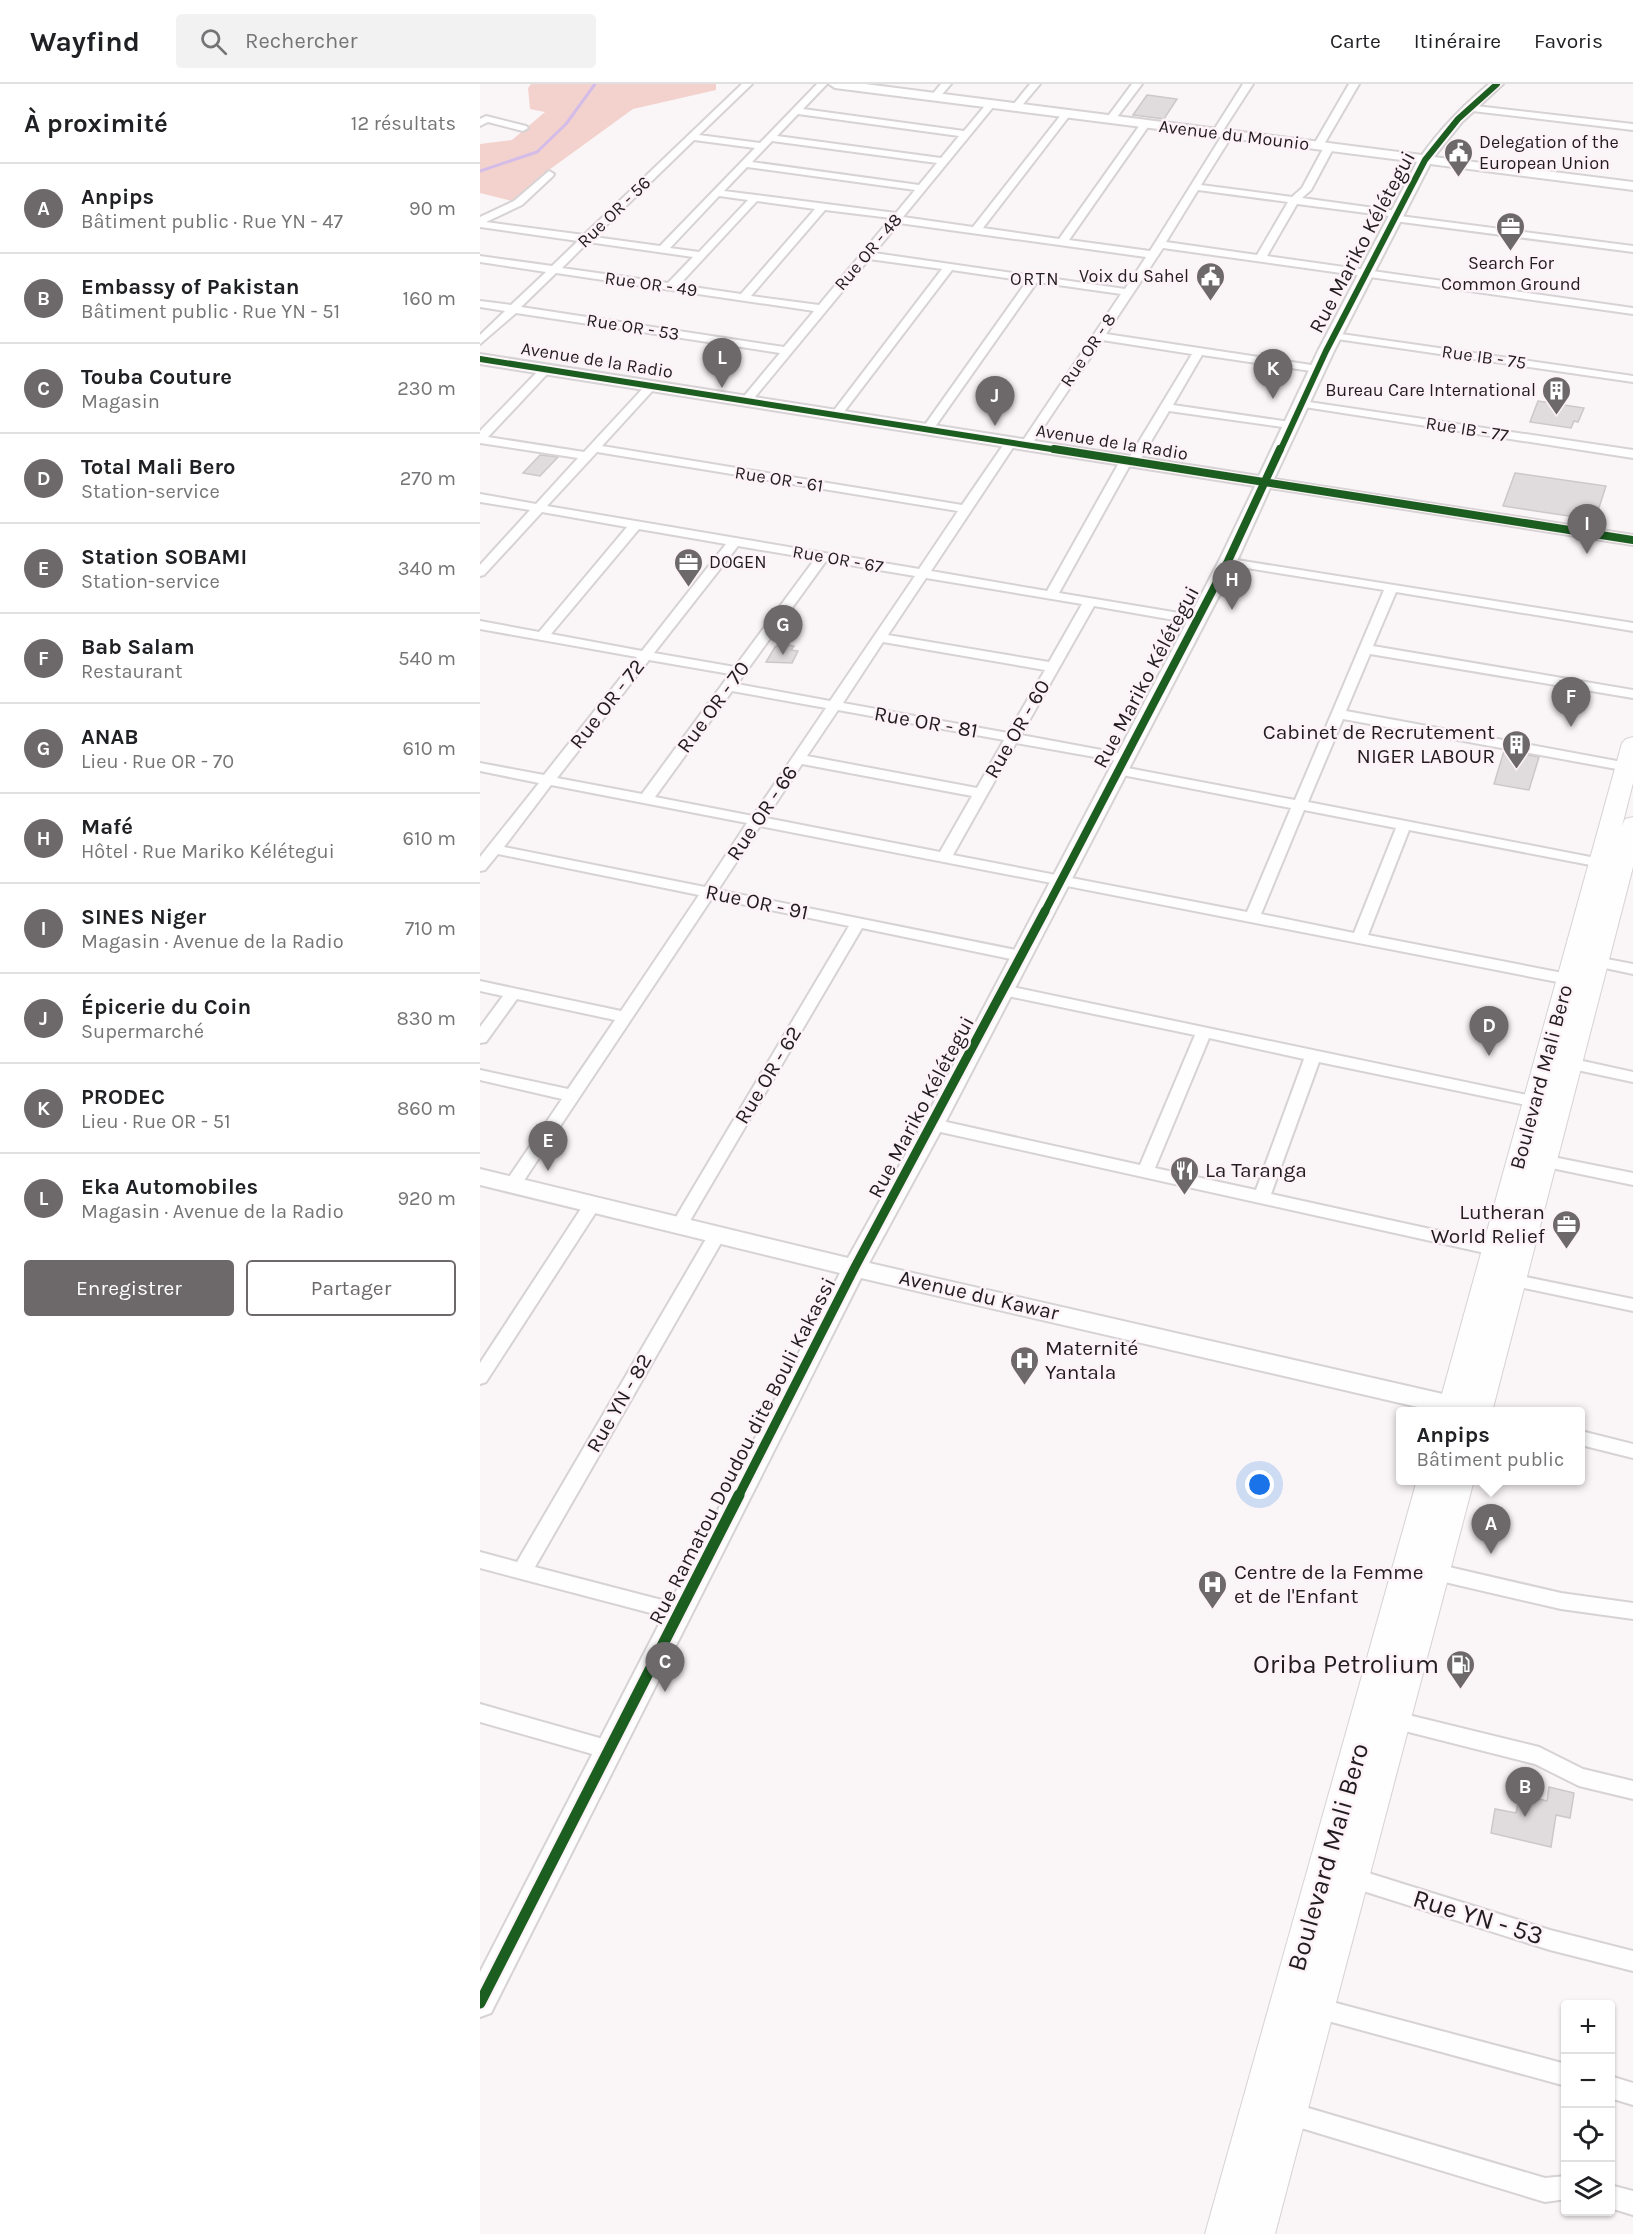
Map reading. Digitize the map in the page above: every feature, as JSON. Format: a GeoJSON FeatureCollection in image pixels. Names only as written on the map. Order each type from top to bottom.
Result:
{"type":"FeatureCollection","features":[{"type":"Feature","properties":{"kind":"main road","name":"Boulevard Mali Bero"},"geometry":{"type":"LineString","coordinates":[[1619,871],[1633,743]]}},
{"type":"Feature","properties":{"kind":"main road","name":"Boulevard Mali Bero"},"geometry":{"type":"LineString","coordinates":[[1479,1407],[1511,1280],[1506,1252],[1546,1104],[1633,824]]}},
{"type":"Feature","properties":{"kind":"main road","name":"Boulevard Mali Bero"},"geometry":{"type":"LineString","coordinates":[[1452,1407],[1506,1252],[1543,1161],[1546,1104],[1569,1063],[1585,975]]}},
{"type":"Feature","properties":{"kind":"main road","name":"Boulevard Mali Bero"},"geometry":{"type":"LineString","coordinates":[[1257,2234],[1317,2008],[1339,1875],[1431,1485]]}},
{"type":"Feature","properties":{"kind":"main road","name":"Boulevard Mali Bero"},"geometry":{"type":"LineString","coordinates":[[1223,2234],[1339,1875],[1396,1720],[1459,1485]]}},
{"type":"Feature","properties":{"kind":"street","name":"Rue OR - 56"},"geometry":{"type":"LineString","coordinates":[[480,341],[747,84]]}},
{"type":"Feature","properties":{"kind":"street"},"geometry":{"type":"LineString","coordinates":[[663,249],[822,84]]}},
{"type":"Feature","properties":{"kind":"street","name":"Avenue du Mounio"},"geometry":{"type":"LineString","coordinates":[[838,84],[1633,186]]}},
{"type":"Feature","properties":{"kind":"street"},"geometry":{"type":"LineString","coordinates":[[935,97],[946,84]]}},
{"type":"Feature","properties":{"kind":"street"},"geometry":{"type":"LineString","coordinates":[[1016,107],[1035,84]]}},
{"type":"Feature","properties":{"kind":"street"},"geometry":{"type":"LineString","coordinates":[[1110,119],[1137,84]]}},
{"type":"Feature","properties":{"kind":"street","name":"Rue OR - 8"},"geometry":{"type":"LineString","coordinates":[[1018,444],[1153,255],[1195,187],[1248,84]]}},
{"type":"Feature","properties":{"kind":"street"},"geometry":{"type":"LineString","coordinates":[[1261,257],[1294,200],[1306,190],[1354,84]]}},
{"type":"Feature","properties":{"kind":"street","name":"Rue Mariko Kélétegui"},"geometry":{"type":"LineString","coordinates":[[855,1267],[933,1125],[1228,561],[1290,425],[1425,160],[1442,135],[1467,108],[1497,84]]}},
{"type":"Feature","properties":{"kind":"street","name":"Rue OR - 48"},"geometry":{"type":"LineString","coordinates":[[746,401],[991,104]]}},
{"type":"Feature","properties":{"kind":"street"},"geometry":{"type":"LineString","coordinates":[[1467,108],[1633,128]]}},
{"type":"Feature","properties":{"kind":"street"},"geometry":{"type":"LineString","coordinates":[[795,111],[966,134]]}},
{"type":"Feature","properties":{"kind":"street"},"geometry":{"type":"LineString","coordinates":[[976,231],[1067,113]]}},
{"type":"Feature","properties":{"kind":"street"},"geometry":{"type":"LineString","coordinates":[[480,123],[486,120],[524,128]]}},
{"type":"Feature","properties":{"kind":"street"},"geometry":{"type":"LineString","coordinates":[[1062,242],[1145,124]]}},
{"type":"Feature","properties":{"kind":"street"},"geometry":{"type":"LineString","coordinates":[[692,137],[761,146]]}},
{"type":"Feature","properties":{"kind":"street"},"geometry":{"type":"LineString","coordinates":[[769,138],[943,161]]}},
{"type":"Feature","properties":{"kind":"street"},"geometry":{"type":"LineString","coordinates":[[743,164],[921,188]]}},
{"type":"Feature","properties":{"kind":"street"},"geometry":{"type":"LineString","coordinates":[[480,222],[518,203],[549,174]]}},
{"type":"Feature","properties":{"kind":"street"},"geometry":{"type":"LineString","coordinates":[[1195,187],[1633,249]]}},
{"type":"Feature","properties":{"kind":"street"},"geometry":{"type":"LineString","coordinates":[[716,193],[1153,255]]}},
{"type":"Feature","properties":{"kind":"street"},"geometry":{"type":"LineString","coordinates":[[671,287],[755,198]]}},
{"type":"Feature","properties":{"kind":"street"},"geometry":{"type":"LineString","coordinates":[[743,298],[822,207]]}},
{"type":"Feature","properties":{"kind":"street"},"geometry":{"type":"LineString","coordinates":[[480,222],[701,255]]}},
{"type":"Feature","properties":{"kind":"street"},"geometry":{"type":"LineString","coordinates":[[1160,244],[1633,311]]}},
{"type":"Feature","properties":{"kind":"street"},"geometry":{"type":"LineString","coordinates":[[865,255],[1127,292]]}},
{"type":"Feature","properties":{"kind":"street","name":"Rue OR - 49"},"geometry":{"type":"LineString","coordinates":[[480,259],[821,309]]}},
{"type":"Feature","properties":{"kind":"street"},"geometry":{"type":"LineString","coordinates":[[836,415],[949,267]]}},
{"type":"Feature","properties":{"kind":"street"},"geometry":{"type":"LineString","coordinates":[[928,429],[1034,279]]}},
{"type":"Feature","properties":{"kind":"street","name":"Rue OR - 53"},"geometry":{"type":"LineString","coordinates":[[480,304],[787,351]]}},
{"type":"Feature","properties":{"kind":"street"},"geometry":{"type":"LineString","coordinates":[[1097,336],[1318,369]]}},
{"type":"Feature","properties":{"kind":"street","name":"Rue IB - 75"},"geometry":{"type":"LineString","coordinates":[[1334,336],[1633,379]]}},
{"type":"Feature","properties":{"kind":"street"},"geometry":{"type":"LineString","coordinates":[[1052,594],[1129,461],[1166,406],[1198,351]]}},
{"type":"Feature","properties":{"kind":"street","name":"Avenue de la Radio"},"geometry":{"type":"LineString","coordinates":[[480,358],[1633,540]]}},
{"type":"Feature","properties":{"kind":"street"},"geometry":{"type":"LineString","coordinates":[[480,438],[546,369]]}},
{"type":"Feature","properties":{"kind":"street"},"geometry":{"type":"LineString","coordinates":[[480,572],[651,386]]}},
{"type":"Feature","properties":{"kind":"street","name":"Rue IB - 77"},"geometry":{"type":"LineString","coordinates":[[1302,404],[1633,454]]}},
{"type":"Feature","properties":{"kind":"street"},"geometry":{"type":"LineString","coordinates":[[1166,406],[1290,425]]}},
{"type":"Feature","properties":{"kind":"street","name":"Rue OR - 61"},"geometry":{"type":"LineString","coordinates":[[480,438],[590,452],[965,509]]}},
{"type":"Feature","properties":{"kind":"street","name":"Rue OR - 66"},"geometry":{"type":"LineString","coordinates":[[513,1184],[965,509],[1018,444]]}},
{"type":"Feature","properties":{"kind":"street","name":"Rue OR - 67"},"geometry":{"type":"LineString","coordinates":[[480,498],[1197,620]]}},
{"type":"Feature","properties":{"kind":"street"},"geometry":{"type":"LineString","coordinates":[[542,636],[636,524]]}},
{"type":"Feature","properties":{"kind":"street","name":"Rue OR - 72"},"geometry":{"type":"LineString","coordinates":[[480,867],[735,541]]}},
{"type":"Feature","properties":{"kind":"street","name":"Rue OR - 70"},"geometry":{"type":"LineString","coordinates":[[646,799],[823,556]]}},
{"type":"Feature","properties":{"kind":"street"},"geometry":{"type":"LineString","coordinates":[[1228,561],[1633,627]]}},
{"type":"Feature","properties":{"kind":"street"},"geometry":{"type":"LineString","coordinates":[[1252,918],[1391,588]]}},
{"type":"Feature","properties":{"kind":"street","name":"Rue OR - 60"},"geometry":{"type":"LineString","coordinates":[[944,857],[1090,602]]}},
{"type":"Feature","properties":{"kind":"street"},"geometry":{"type":"LineString","coordinates":[[480,625],[739,672]]}},
{"type":"Feature","properties":{"kind":"street"},"geometry":{"type":"LineString","coordinates":[[880,637],[1053,667]]}},
{"type":"Feature","properties":{"kind":"street"},"geometry":{"type":"LineString","coordinates":[[1366,649],[1633,694]]}},
{"type":"Feature","properties":{"kind":"street","name":"Rue OR - 81"},"geometry":{"type":"LineString","coordinates":[[729,686],[1012,738],[1299,805],[1619,871]]}},
{"type":"Feature","properties":{"kind":"street"},"geometry":{"type":"LineString","coordinates":[[1339,714],[1629,767]]}},
{"type":"Feature","properties":{"kind":"street"},"geometry":{"type":"LineString","coordinates":[[798,759],[981,793]]}},
{"type":"Feature","properties":{"kind":"street"},"geometry":{"type":"LineString","coordinates":[[480,767],[1359,938],[1585,975],[1633,969]]}},
{"type":"Feature","properties":{"kind":"street"},"geometry":{"type":"LineString","coordinates":[[1359,938],[1404,825]]}},
{"type":"Feature","properties":{"kind":"street","name":"Rue OR - 91"},"geometry":{"type":"LineString","coordinates":[[494,849],[1021,956]]}},
{"type":"Feature","properties":{"kind":"street","name":"Rue OR - 62"},"geometry":{"type":"LineString","coordinates":[[678,1227],[858,923]]}},
{"type":"Feature","properties":{"kind":"street"},"geometry":{"type":"LineString","coordinates":[[480,986],[625,1017]]}},
{"type":"Feature","properties":{"kind":"street"},"geometry":{"type":"LineString","coordinates":[[1003,990],[1203,1034],[1546,1104]]}},
{"type":"Feature","properties":{"kind":"street"},"geometry":{"type":"LineString","coordinates":[[480,1038],[513,993]]}},
{"type":"Feature","properties":{"kind":"street"},"geometry":{"type":"LineString","coordinates":[[1145,1172],[1203,1034]]}},
{"type":"Feature","properties":{"kind":"street"},"geometry":{"type":"LineString","coordinates":[[1261,1199],[1313,1056]]}},
{"type":"Feature","properties":{"kind":"street"},"geometry":{"type":"LineString","coordinates":[[1569,1063],[1633,1077]]}},
{"type":"Feature","properties":{"kind":"street"},"geometry":{"type":"LineString","coordinates":[[480,1075],[573,1096]]}},
{"type":"Feature","properties":{"kind":"street"},"geometry":{"type":"LineString","coordinates":[[933,1125],[1506,1252]]}},
{"type":"Feature","properties":{"kind":"street"},"geometry":{"type":"LineString","coordinates":[[1543,1161],[1633,1179]]}},
{"type":"Feature","properties":{"kind":"street","name":"Avenue du Kawar"},"geometry":{"type":"LineString","coordinates":[[480,1177],[678,1227],[1448,1407]]}},
{"type":"Feature","properties":{"kind":"street"},"geometry":{"type":"LineString","coordinates":[[480,1377],[592,1205]]}},
{"type":"Feature","properties":{"kind":"street","name":"Rue YN - 82"},"geometry":{"type":"LineString","coordinates":[[522,1571],[716,1236]]}},
{"type":"Feature","properties":{"kind":"street","name":"Rue Ramatou Doudou dite Bouli Kakassi"},"geometry":{"type":"LineString","coordinates":[[480,2004],[681,1613],[855,1267]]}},
{"type":"Feature","properties":{"kind":"street"},"geometry":{"type":"LineString","coordinates":[[1511,1280],[1633,1305]]}},
{"type":"Feature","properties":{"kind":"street"},"geometry":{"type":"LineString","coordinates":[[1585,1439],[1633,1451]]}},
{"type":"Feature","properties":{"kind":"street"},"geometry":{"type":"LineString","coordinates":[[480,1560],[681,1613]]}},
{"type":"Feature","properties":{"kind":"street"},"geometry":{"type":"LineString","coordinates":[[1436,1572],[1561,1601],[1633,1611]]}},
{"type":"Feature","properties":{"kind":"street"},"geometry":{"type":"LineString","coordinates":[[480,1713],[610,1750]]}},
{"type":"Feature","properties":{"kind":"street"},"geometry":{"type":"LineString","coordinates":[[1396,1720],[1539,1756],[1579,1777],[1633,1791]]}},
{"type":"Feature","properties":{"kind":"street","name":"Rue YN - 53"},"geometry":{"type":"LineString","coordinates":[[1339,1875],[1550,1940],[1633,1960]]}},
{"type":"Feature","properties":{"kind":"street"},"geometry":{"type":"LineString","coordinates":[[1317,2008],[1561,2074]]}},
{"type":"Feature","properties":{"kind":"street"},"geometry":{"type":"LineString","coordinates":[[1615,2088],[1633,2094]]}},
{"type":"Feature","properties":{"kind":"street"},"geometry":{"type":"LineString","coordinates":[[1288,2113],[1545,2190],[1561,2188]]}},
{"type":"Feature","properties":{"kind":"street"},"geometry":{"type":"LineString","coordinates":[[1615,2197],[1633,2203]]}},
{"type":"Feature","properties":{"kind":"shaded area"},"geometry":{"type":"Polygon","coordinates":[[[531,84],[716,84],[716,90],[633,109],[542,175],[512,201],[480,193],[480,144],[512,140],[545,112],[530,109],[528,88],[531,84]]]}},
{"type":"Feature","properties":{"kind":"building"},"geometry":{"type":"Polygon","coordinates":[[[1147,95],[1177,99],[1164,119],[1133,115],[1147,95]]]}},
{"type":"Feature","properties":{"kind":"building","name":"Bureau Care International"},"geometry":{"type":"Polygon","coordinates":[[[1538,401],[1584,408],[1578,422],[1574,421],[1571,428],[1530,422],[1538,401]]]}},
{"type":"Feature","properties":{"kind":"building"},"geometry":{"type":"Polygon","coordinates":[[[540,455],[558,457],[540,476],[523,473],[540,455]]]}},
{"type":"Feature","properties":{"kind":"building"},"geometry":{"type":"Polygon","coordinates":[[[1515,473],[1606,486],[1595,520],[1503,506],[1515,473]]]}},
{"type":"Feature","properties":{"kind":"building"},"geometry":{"type":"Polygon","coordinates":[[[780,644],[794,646],[791,650],[798,651],[792,663],[766,662],[775,647],[780,644]]]}},
{"type":"Feature","properties":{"kind":"building","name":"Cabinet de Recrutement NIGER LABOUR"},"geometry":{"type":"Polygon","coordinates":[[[1504,751],[1539,757],[1529,790],[1494,784],[1504,751]]]}},
{"type":"Feature","properties":{"kind":"building"},"geometry":{"type":"Polygon","coordinates":[[[1549,1787],[1574,1793],[1570,1818],[1556,1815],[1551,1847],[1491,1833],[1495,1809],[1516,1813],[1520,1794],[1547,1801],[1549,1787]]]}},
{"type":"Feature","properties":{"kind":"waterway"},"geometry":{"type":"LineString","coordinates":[[480,171],[537,152],[566,124],[595,84]]}},
{"type":"Feature","properties":{"kind":"cycle path"},"geometry":{"type":"LineString","coordinates":[[480,2003],[855,1267],[933,1125],[1228,561],[1326,351],[1425,160],[1458,119],[1497,84]]}},
{"type":"Feature","properties":{"kind":"cycle path"},"geometry":{"type":"LineString","coordinates":[[480,359],[1633,540]]}},
{"type":"Feature","properties":{"kind":"place","name":"Delegation of the European Union"},"geometry":{"type":"Point","coordinates":[1458,178]}},
{"type":"Feature","properties":{"kind":"place","name":"Search For Common Ground"},"geometry":{"type":"Point","coordinates":[1511,252]}},
{"type":"Feature","properties":{"kind":"place","name":"Voix du Sahel"},"geometry":{"type":"Point","coordinates":[1210,302]}},
{"type":"Feature","properties":{"kind":"place","name":"Eka Automobiles"},"geometry":{"type":"Point","coordinates":[722,388]}},
{"type":"Feature","properties":{"kind":"place","name":"PRODEC"},"geometry":{"type":"Point","coordinates":[1273,399]}},
{"type":"Feature","properties":{"kind":"place","name":"Bureau Care International"},"geometry":{"type":"Point","coordinates":[1557,416]}},
{"type":"Feature","properties":{"kind":"place","name":"Épicerie du Coin"},"geometry":{"type":"Point","coordinates":[995,426]}},
{"type":"Feature","properties":{"kind":"place","name":"SINES Niger"},"geometry":{"type":"Point","coordinates":[1587,554]}},
{"type":"Feature","properties":{"kind":"place","name":"DOGEN"},"geometry":{"type":"Point","coordinates":[688,588]}},
{"type":"Feature","properties":{"kind":"place","name":"Mafé"},"geometry":{"type":"Point","coordinates":[1232,610]}},
{"type":"Feature","properties":{"kind":"place","name":"ANAB"},"geometry":{"type":"Point","coordinates":[783,655]}},
{"type":"Feature","properties":{"kind":"place","name":"Bab Salam"},"geometry":{"type":"Point","coordinates":[1571,727]}},
{"type":"Feature","properties":{"kind":"place","name":"Cabinet de Recrutement NIGER LABOUR"},"geometry":{"type":"Point","coordinates":[1516,770]}},
{"type":"Feature","properties":{"kind":"place","name":"Total Mali Bero"},"geometry":{"type":"Point","coordinates":[1489,1056]}},
{"type":"Feature","properties":{"kind":"place","name":"Station SOBAMI"},"geometry":{"type":"Point","coordinates":[548,1171]}},
{"type":"Feature","properties":{"kind":"place","name":"La Taranga"},"geometry":{"type":"Point","coordinates":[1184,1196]}},
{"type":"Feature","properties":{"kind":"place","name":"Lutheran World Relief"},"geometry":{"type":"Point","coordinates":[1566,1250]}},
{"type":"Feature","properties":{"kind":"place","name":"Maternité Yantala"},"geometry":{"type":"Point","coordinates":[1024,1386]}},
{"type":"Feature","properties":{"kind":"place","name":"Anpips"},"geometry":{"type":"Point","coordinates":[1491,1554]}},
{"type":"Feature","properties":{"kind":"place","name":"Centre de la Femme et de l'Enfant"},"geometry":{"type":"Point","coordinates":[1213,1610]}},
{"type":"Feature","properties":{"kind":"place","name":"Oriba Petrolium"},"geometry":{"type":"Point","coordinates":[1460,1690]}},
{"type":"Feature","properties":{"kind":"place","name":"Touba Couture"},"geometry":{"type":"Point","coordinates":[665,1692]}},
{"type":"Feature","properties":{"kind":"place","name":"Embassy of Pakistan"},"geometry":{"type":"Point","coordinates":[1525,1817]}},
{"type":"Feature","properties":{"kind":"district","name":"ORTN"},"geometry":{"type":"Point","coordinates":[1035,279]}}]}
